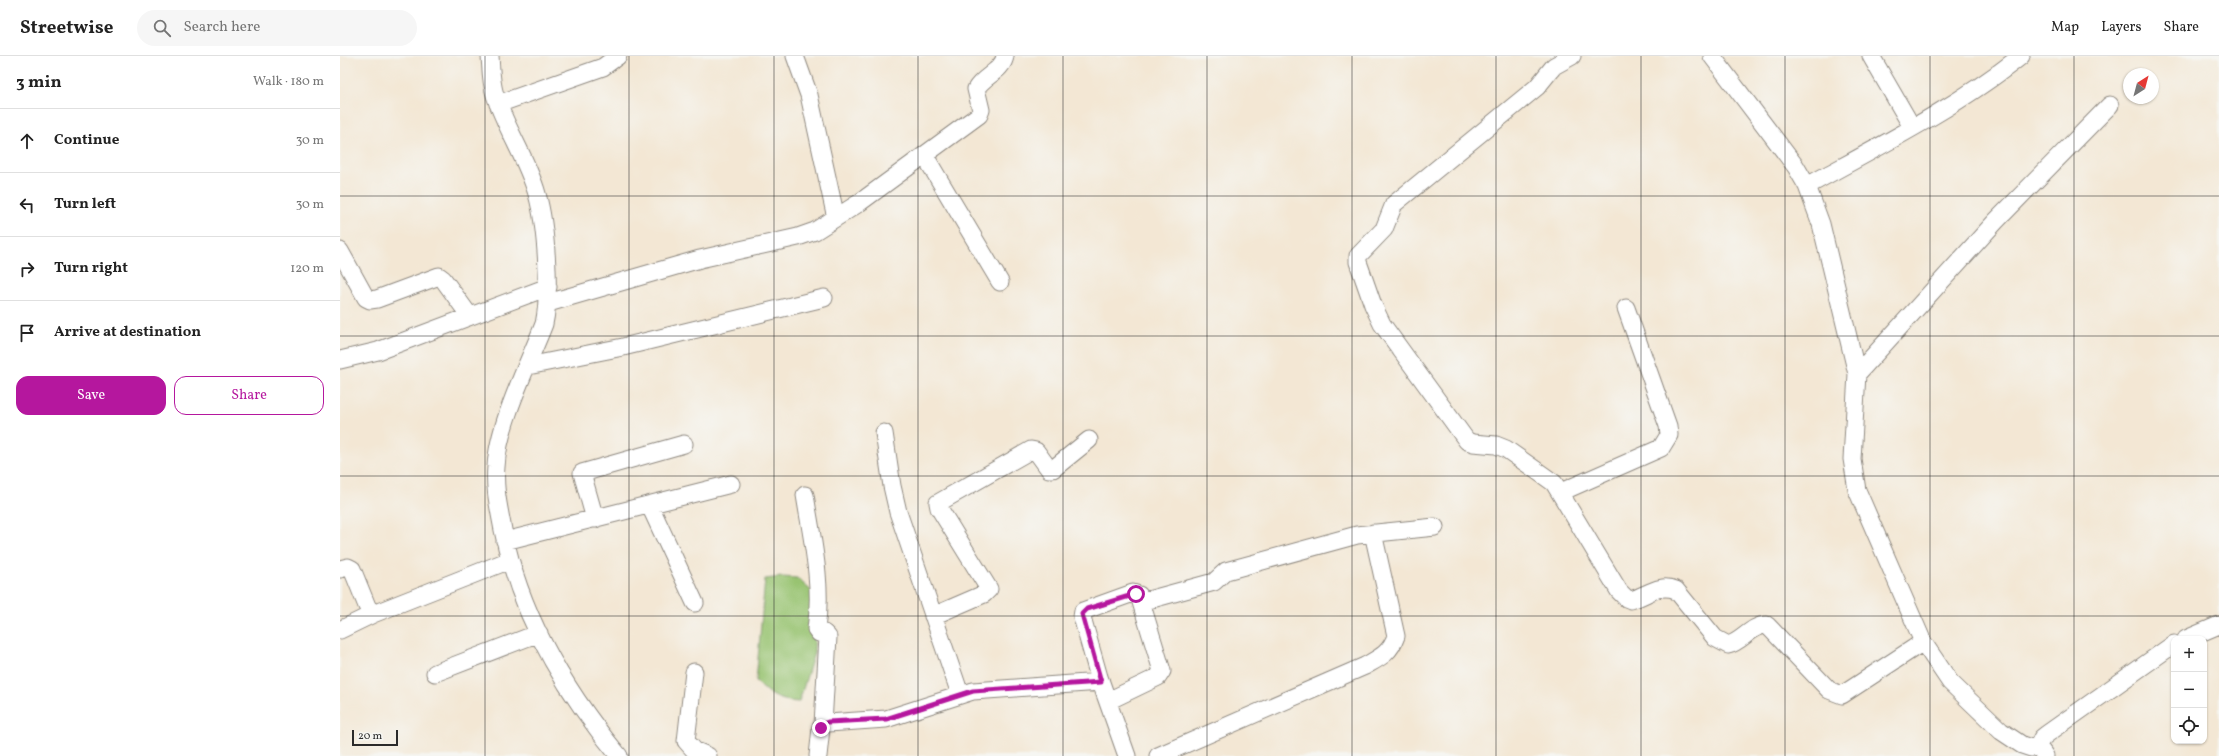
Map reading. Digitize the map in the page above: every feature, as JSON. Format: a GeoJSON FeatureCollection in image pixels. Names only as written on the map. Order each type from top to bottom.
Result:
{"type":"FeatureCollection","features":[{"type":"Feature","properties":{"kind":"street"},"geometry":{"type":"LineString","coordinates":[[490,56],[492,79],[498,104],[537,193],[541,213],[548,295],[544,324],[506,421],[496,466],[496,495],[510,560],[539,633],[548,652],[580,706],[619,756]]}},
{"type":"Feature","properties":{"kind":"street"},"geometry":{"type":"LineString","coordinates":[[498,104],[602,66],[618,56]]}},
{"type":"Feature","properties":{"kind":"street"},"geometry":{"type":"LineString","coordinates":[[795,56],[809,95],[836,218]]}},
{"type":"Feature","properties":{"kind":"street"},"geometry":{"type":"LineString","coordinates":[[340,360],[378,351],[469,315],[718,254],[798,237],[815,231],[925,156],[979,115],[981,110],[976,89],[979,84],[1003,64],[1005,56]]}},
{"type":"Feature","properties":{"kind":"street"},"geometry":{"type":"LineString","coordinates":[[1572,56],[1554,66],[1537,87],[1394,204],[1384,229],[1358,256],[1358,262],[1382,324],[1467,441],[1473,443],[1483,442],[1506,449],[1550,479],[1561,492],[1619,591],[1626,598],[1631,600],[1660,587],[1667,586],[1676,590],[1715,638],[1728,645],[1734,644],[1760,625],[1767,625],[1828,690],[1835,694],[1842,695],[1849,692],[1923,642]]}},
{"type":"Feature","properties":{"kind":"street"},"geometry":{"type":"LineString","coordinates":[[1712,56],[1796,167],[1807,186],[1821,224],[1858,374],[1852,459],[1857,490],[1923,642],[1950,682],[2001,731],[2022,745],[2042,751],[2042,738],[2063,721],[2171,646]]}},
{"type":"Feature","properties":{"kind":"street"},"geometry":{"type":"LineString","coordinates":[[1871,56],[1912,128]]}},
{"type":"Feature","properties":{"kind":"street"},"geometry":{"type":"LineString","coordinates":[[1807,186],[1912,128],[2000,72],[2018,57]]}},
{"type":"Feature","properties":{"kind":"street"},"geometry":{"type":"LineString","coordinates":[[1858,374],[1996,222],[2110,106]]}},
{"type":"Feature","properties":{"kind":"street"},"geometry":{"type":"LineString","coordinates":[[925,156],[1000,282]]}},
{"type":"Feature","properties":{"kind":"street"},"geometry":{"type":"LineString","coordinates":[[340,251],[366,298],[370,300],[377,299],[439,276],[443,279],[469,315]]}},
{"type":"Feature","properties":{"kind":"street"},"geometry":{"type":"LineString","coordinates":[[528,366],[623,347],[824,298]]}},
{"type":"Feature","properties":{"kind":"street"},"geometry":{"type":"LineString","coordinates":[[1561,492],[1661,448],[1668,435],[1668,426],[1626,308]]}},
{"type":"Feature","properties":{"kind":"street"},"geometry":{"type":"LineString","coordinates":[[884,433],[892,486],[898,512],[960,694]]}},
{"type":"Feature","properties":{"kind":"street"},"geometry":{"type":"LineString","coordinates":[[934,616],[984,594],[989,589],[939,508],[938,503],[1031,450],[1036,451],[1049,469],[1052,470],[1089,440]]}},
{"type":"Feature","properties":{"kind":"street"},"geometry":{"type":"LineString","coordinates":[[595,519],[582,473],[684,444]]}},
{"type":"Feature","properties":{"kind":"street"},"geometry":{"type":"LineString","coordinates":[[505,541],[650,506],[730,484]]}},
{"type":"Feature","properties":{"kind":"street"},"geometry":{"type":"LineString","coordinates":[[805,495],[815,557],[819,597],[816,629],[819,633],[824,633],[828,637],[823,724],[818,756]]}},
{"type":"Feature","properties":{"kind":"street"},"geometry":{"type":"LineString","coordinates":[[650,506],[695,603]]}},
{"type":"Feature","properties":{"kind":"street"},"geometry":{"type":"LineString","coordinates":[[1141,602],[1214,582],[1226,571],[1357,535],[1435,527]]}},
{"type":"Feature","properties":{"kind":"street"},"geometry":{"type":"LineString","coordinates":[[1158,756],[1365,666],[1386,654],[1392,646],[1396,636],[1373,533]]}},
{"type":"Feature","properties":{"kind":"street"},"geometry":{"type":"LineString","coordinates":[[340,630],[373,614],[510,560]]}},
{"type":"Feature","properties":{"kind":"street"},"geometry":{"type":"LineString","coordinates":[[340,569],[348,567],[352,569],[367,606],[373,614]]}},
{"type":"Feature","properties":{"kind":"street"},"geometry":{"type":"LineString","coordinates":[[1108,701],[1158,677],[1162,671],[1139,595],[1133,593],[1087,609],[1082,614],[1101,682],[1127,756]]}},
{"type":"Feature","properties":{"kind":"street"},"geometry":{"type":"LineString","coordinates":[[2193,636],[2219,625]]}},
{"type":"Feature","properties":{"kind":"street"},"geometry":{"type":"LineString","coordinates":[[435,674],[539,633]]}},
{"type":"Feature","properties":{"kind":"street"},"geometry":{"type":"LineString","coordinates":[[694,672],[686,741],[694,750],[708,756]]}},
{"type":"Feature","properties":{"kind":"street"},"geometry":{"type":"LineString","coordinates":[[823,724],[886,719],[960,694],[983,690],[1101,682]]}},
{"type":"Feature","properties":{"kind":"green space"},"geometry":{"type":"Polygon","coordinates":[[[782,577],[797,578],[816,595],[814,653],[799,702],[775,697],[756,681],[765,579],[782,577]]]}},
{"type":"Feature","properties":{"kind":"route"},"geometry":{"type":"LineString","coordinates":[[821,728],[823,724],[828,722],[877,721],[899,716],[960,694],[973,691],[1082,682],[1101,682],[1082,617],[1083,611],[1133,593],[1136,594]]}}]}
